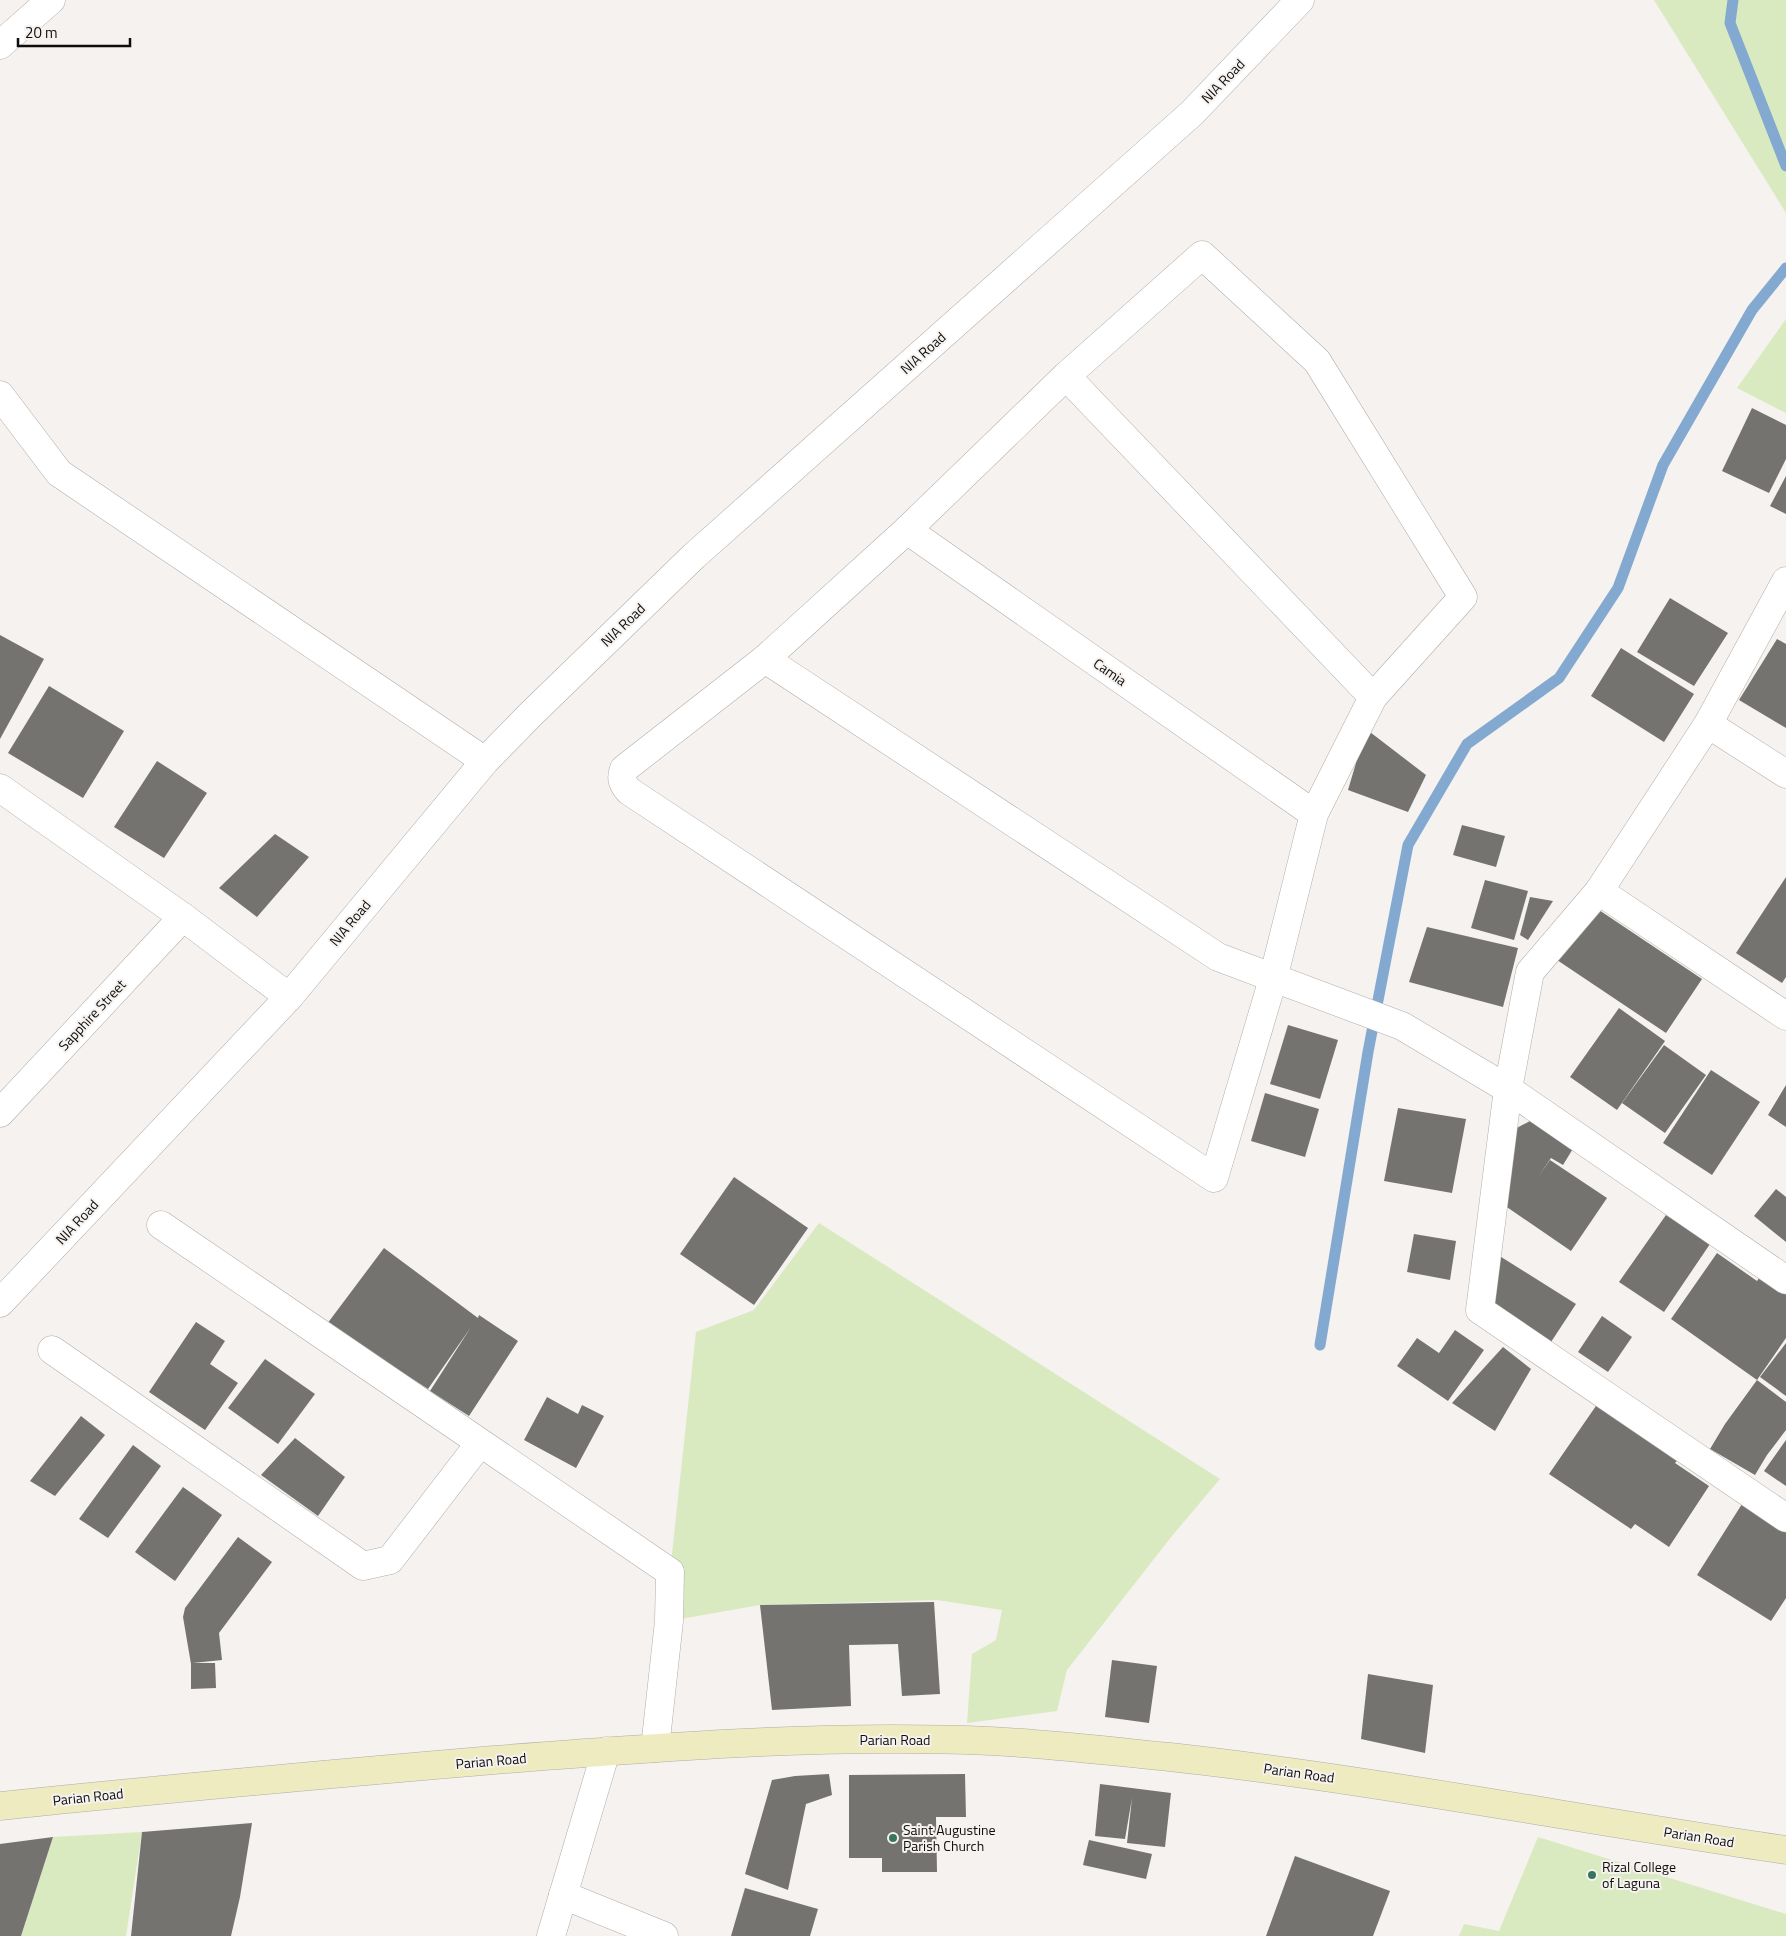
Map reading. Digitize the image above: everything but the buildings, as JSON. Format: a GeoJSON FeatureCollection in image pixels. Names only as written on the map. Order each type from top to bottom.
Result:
{"type":"FeatureCollection","features":[{"type":"Feature","properties":{"kind":"main road","name":"Parian Road"},"geometry":{"type":"LineString","coordinates":[[0,1806],[232,1782],[606,1751],[814,1740],[993,1741],[1104,1750],[1249,1766],[1470,1799],[1786,1850]]}},
{"type":"Feature","properties":{"kind":"street"},"geometry":{"type":"LineString","coordinates":[[0,45],[51,0]]}},
{"type":"Feature","properties":{"kind":"street","name":"NIA Road"},"geometry":{"type":"LineString","coordinates":[[0,1303],[289,996],[486,761],[531,714],[694,556],[1192,113],[1300,0]]}},
{"type":"Feature","properties":{"kind":"street"},"geometry":{"type":"LineString","coordinates":[[1202,255],[1317,361],[1463,597],[1373,697],[1314,814],[1273,979],[1214,1178],[629,791],[623,784],[622,775],[624,769],[765,659],[906,530],[1066,376],[1202,255]]}},
{"type":"Feature","properties":{"kind":"street"},"geometry":{"type":"LineString","coordinates":[[1066,376],[1373,697]]}},
{"type":"Feature","properties":{"kind":"street"},"geometry":{"type":"LineString","coordinates":[[0,395],[59,473],[486,761]]}},
{"type":"Feature","properties":{"kind":"street","name":"Camia"},"geometry":{"type":"LineString","coordinates":[[906,530],[1314,814]]}},
{"type":"Feature","properties":{"kind":"street"},"geometry":{"type":"LineString","coordinates":[[1786,581],[1708,724],[1599,891],[1530,972],[1508,1089],[1480,1310],[1786,1518]]}},
{"type":"Feature","properties":{"kind":"street"},"geometry":{"type":"LineString","coordinates":[[765,659],[1218,958],[1402,1026],[1508,1089],[1786,1280]]}},
{"type":"Feature","properties":{"kind":"street"},"geometry":{"type":"LineString","coordinates":[[1708,724],[1786,774]]}},
{"type":"Feature","properties":{"kind":"street"},"geometry":{"type":"LineString","coordinates":[[3,794],[183,918],[289,996]]}},
{"type":"Feature","properties":{"kind":"street"},"geometry":{"type":"LineString","coordinates":[[1599,891],[1786,1016]]}},
{"type":"Feature","properties":{"kind":"street","name":"Sapphire Street"},"geometry":{"type":"LineString","coordinates":[[0,1113],[183,918]]}},
{"type":"Feature","properties":{"kind":"street"},"geometry":{"type":"LineString","coordinates":[[161,1225],[670,1572],[669,1621],[655,1748]]}},
{"type":"Feature","properties":{"kind":"street"},"geometry":{"type":"LineString","coordinates":[[52,1350],[363,1566],[390,1560],[480,1443]]}},
{"type":"Feature","properties":{"kind":"street"},"geometry":{"type":"LineString","coordinates":[[550,1936],[606,1751]]}},
{"type":"Feature","properties":{"kind":"street"},"geometry":{"type":"LineString","coordinates":[[563,1894],[664,1936]]}},
{"type":"Feature","properties":{"kind":"green space"},"geometry":{"type":"Polygon","coordinates":[[[1654,0],[1786,0],[1786,213],[1654,0]]]}},
{"type":"Feature","properties":{"kind":"green space"},"geometry":{"type":"Polygon","coordinates":[[[1786,319],[1786,413],[1737,388],[1786,319]]]}},
{"type":"Feature","properties":{"kind":"green space"},"geometry":{"type":"Polygon","coordinates":[[[819,1223],[1220,1479],[1172,1536],[1067,1670],[1057,1711],[967,1723],[972,1654],[996,1640],[1002,1610],[937,1600],[760,1605],[669,1621],[670,1572],[696,1332],[754,1310],[819,1223]]]}},
{"type":"Feature","properties":{"kind":"green space"},"geometry":{"type":"Polygon","coordinates":[[[142,1832],[126,1936],[21,1936],[53,1837],[142,1832]]]}},
{"type":"Feature","properties":{"kind":"green space","name":"Rizal College of Laguna"},"geometry":{"type":"Polygon","coordinates":[[[1538,1837],[1786,1914],[1786,1936],[1459,1936],[1464,1924],[1499,1931],[1538,1837]]]}},
{"type":"Feature","properties":{"kind":"waterway"},"geometry":{"type":"LineString","coordinates":[[1733,0],[1730,23],[1786,166]]}},
{"type":"Feature","properties":{"kind":"waterway"},"geometry":{"type":"LineString","coordinates":[[1320,1345],[1368,1052],[1408,845],[1467,744],[1559,678],[1618,588],[1663,465],[1752,310],[1786,268]]}},
{"type":"Feature","properties":{"kind":"place","name":"Saint Augustine Parish Church"},"geometry":{"type":"Point","coordinates":[893,1838]}},
{"type":"Feature","properties":{"kind":"place","name":"Rizal College of Laguna"},"geometry":{"type":"Point","coordinates":[1592,1875]}}]}
